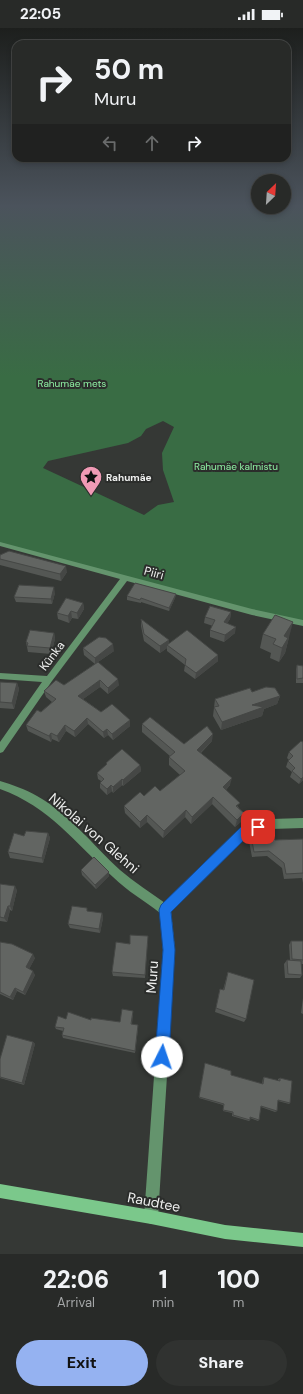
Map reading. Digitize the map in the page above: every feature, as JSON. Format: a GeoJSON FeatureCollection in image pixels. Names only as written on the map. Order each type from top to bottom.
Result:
{"type":"FeatureCollection","features":[{"type":"Feature","properties":{"kind":"street","name":"Piiri"},"geometry":{"type":"LineString","coordinates":[[0,544],[252,612],[303,623]]}},
{"type":"Feature","properties":{"kind":"street","name":"Künka"},"geometry":{"type":"LineString","coordinates":[[0,749],[49,679],[125,578]]}},
{"type":"Feature","properties":{"kind":"street"},"geometry":{"type":"LineString","coordinates":[[0,676],[49,679]]}},
{"type":"Feature","properties":{"kind":"street","name":"Nikolai von Glehni"},"geometry":{"type":"LineString","coordinates":[[0,785],[23,794],[50,810],[119,875],[165,910]]}},
{"type":"Feature","properties":{"kind":"street"},"geometry":{"type":"LineString","coordinates":[[165,910],[246,830],[271,824],[303,824]]}},
{"type":"Feature","properties":{"kind":"street","name":"Muru"},"geometry":{"type":"LineString","coordinates":[[151,1217],[169,950],[165,910]]}},
{"type":"Feature","properties":{"kind":"street","name":"Raudtee"},"geometry":{"type":"LineString","coordinates":[[0,1191],[151,1217],[225,1232],[303,1240]]}},
{"type":"Feature","properties":{"kind":"green space"},"geometry":{"type":"Polygon","coordinates":[[[0,263],[303,263],[303,623],[0,544],[0,263]],[[163,421],[146,429],[141,436],[128,443],[48,461],[43,468],[144,515],[158,505],[174,502],[163,470],[162,453],[174,427],[163,421]]]}},
{"type":"Feature","properties":{"kind":"building"},"geometry":{"type":"Polygon","coordinates":[[[9,551],[66,566],[60,574],[0,559],[0,555],[9,551]]]}},
{"type":"Feature","properties":{"kind":"building"},"geometry":{"type":"Polygon","coordinates":[[[135,583],[176,594],[169,608],[141,598],[140,600],[127,596],[135,583]]]}},
{"type":"Feature","properties":{"kind":"building"},"geometry":{"type":"Polygon","coordinates":[[[19,585],[54,587],[51,599],[14,597],[19,585]]]}},
{"type":"Feature","properties":{"kind":"building"},"geometry":{"type":"Polygon","coordinates":[[[66,598],[83,603],[77,613],[71,611],[68,616],[57,613],[66,598]]]}},
{"type":"Feature","properties":{"kind":"building"},"geometry":{"type":"Polygon","coordinates":[[[210,606],[231,612],[224,622],[236,627],[225,635],[210,630],[215,620],[205,617],[210,606]]]}},
{"type":"Feature","properties":{"kind":"building"},"geometry":{"type":"Polygon","coordinates":[[[275,615],[293,622],[284,636],[288,638],[282,648],[273,644],[276,639],[263,634],[275,615]]]}},
{"type":"Feature","properties":{"kind":"building"},"geometry":{"type":"Polygon","coordinates":[[[141,619],[169,640],[160,646],[144,634],[141,619]]]}},
{"type":"Feature","properties":{"kind":"building"},"geometry":{"type":"Polygon","coordinates":[[[30,630],[54,633],[50,648],[27,646],[28,643],[26,642],[30,630]]]}},
{"type":"Feature","properties":{"kind":"building"},"geometry":{"type":"Polygon","coordinates":[[[187,630],[218,655],[196,673],[185,665],[186,659],[167,645],[187,630]]]}},
{"type":"Feature","properties":{"kind":"building"},"geometry":{"type":"Polygon","coordinates":[[[99,637],[106,638],[113,644],[95,658],[83,648],[99,637]]]}},
{"type":"Feature","properties":{"kind":"building"},"geometry":{"type":"Polygon","coordinates":[[[98,662],[118,679],[108,688],[100,680],[78,696],[101,712],[112,704],[130,720],[112,734],[107,729],[103,732],[87,718],[74,731],[65,725],[57,736],[51,733],[49,736],[26,725],[37,710],[41,712],[56,699],[44,691],[56,680],[64,685],[98,662]]]}},
{"type":"Feature","properties":{"kind":"building"},"geometry":{"type":"Polygon","coordinates":[[[297,665],[303,666],[303,678],[297,679],[297,665]]]}},
{"type":"Feature","properties":{"kind":"building"},"geometry":{"type":"Polygon","coordinates":[[[0,682],[17,683],[12,703],[0,702],[0,682]]]}},
{"type":"Feature","properties":{"kind":"building"},"geometry":{"type":"Polygon","coordinates":[[[266,687],[275,688],[280,696],[252,705],[264,707],[222,722],[214,707],[219,706],[215,699],[250,688],[252,692],[266,687]]]}},
{"type":"Feature","properties":{"kind":"building"},"geometry":{"type":"Polygon","coordinates":[[[150,717],[184,744],[207,726],[213,734],[197,750],[232,778],[223,787],[240,803],[236,806],[244,813],[237,820],[213,797],[192,817],[186,810],[164,831],[147,815],[140,822],[124,806],[140,792],[144,796],[155,786],[160,791],[185,771],[169,757],[175,752],[142,724],[150,717]]]}},
{"type":"Feature","properties":{"kind":"building"},"geometry":{"type":"Polygon","coordinates":[[[301,741],[303,742],[303,777],[301,779],[292,771],[295,768],[288,761],[293,756],[289,752],[301,741]]]}},
{"type":"Feature","properties":{"kind":"building"},"geometry":{"type":"Polygon","coordinates":[[[122,749],[140,765],[123,780],[122,779],[113,787],[111,785],[107,789],[100,783],[104,779],[97,773],[122,749]]]}},
{"type":"Feature","properties":{"kind":"building"},"geometry":{"type":"Polygon","coordinates":[[[272,828],[275,840],[303,839],[303,873],[286,874],[284,863],[269,851],[254,852],[250,830],[272,828]]]}},
{"type":"Feature","properties":{"kind":"building"},"geometry":{"type":"Polygon","coordinates":[[[26,831],[48,833],[42,858],[8,852],[14,833],[24,836],[26,831]]]}},
{"type":"Feature","properties":{"kind":"building"},"geometry":{"type":"Polygon","coordinates":[[[94,857],[109,872],[95,885],[81,870],[94,857]]]}},
{"type":"Feature","properties":{"kind":"building"},"geometry":{"type":"Polygon","coordinates":[[[0,884],[15,886],[10,906],[8,906],[4,918],[0,917],[0,884]]]}},
{"type":"Feature","properties":{"kind":"building"},"geometry":{"type":"Polygon","coordinates":[[[72,906],[87,908],[87,911],[102,913],[99,929],[68,924],[72,906]]]}},
{"type":"Feature","properties":{"kind":"building"},"geometry":{"type":"Polygon","coordinates":[[[130,935],[148,936],[145,975],[112,972],[116,942],[130,944],[130,935]]]}},
{"type":"Feature","properties":{"kind":"building"},"geometry":{"type":"Polygon","coordinates":[[[291,941],[303,941],[303,960],[292,959],[291,941]]]}},
{"type":"Feature","properties":{"kind":"building"},"geometry":{"type":"Polygon","coordinates":[[[0,942],[12,944],[33,954],[26,967],[33,971],[23,992],[15,988],[10,997],[0,992],[0,942]]]}},
{"type":"Feature","properties":{"kind":"building"},"geometry":{"type":"Polygon","coordinates":[[[287,960],[301,961],[302,975],[288,974],[287,960]]]}},
{"type":"Feature","properties":{"kind":"building"},"geometry":{"type":"Polygon","coordinates":[[[228,972],[254,980],[246,1019],[216,1008],[220,989],[224,990],[228,972]]]}},
{"type":"Feature","properties":{"kind":"building"},"geometry":{"type":"Polygon","coordinates":[[[122,1009],[133,1011],[131,1024],[138,1025],[135,1051],[62,1035],[64,1028],[55,1027],[58,1016],[66,1019],[68,1012],[91,1020],[91,1018],[120,1022],[122,1009]]]}},
{"type":"Feature","properties":{"kind":"building"},"geometry":{"type":"Polygon","coordinates":[[[7,1035],[33,1042],[22,1083],[0,1077],[0,1059],[7,1035]]]}},
{"type":"Feature","properties":{"kind":"building"},"geometry":{"type":"Polygon","coordinates":[[[205,1063],[231,1071],[231,1075],[263,1084],[264,1077],[280,1081],[280,1078],[292,1081],[290,1103],[278,1100],[277,1111],[261,1106],[259,1120],[250,1117],[250,1120],[233,1115],[233,1112],[223,1110],[224,1104],[199,1097],[205,1063]]]}},
{"type":"Feature","properties":{"kind":"place","name":"Rahumäe"},"geometry":{"type":"Point","coordinates":[91,496]}},
{"type":"Feature","properties":{"kind":"route"},"geometry":{"type":"LineString","coordinates":[[162,1057],[169,950],[165,910],[246,830],[258,827]]}},
{"type":"Feature","properties":{"kind":"park label","name":"Rahumäe mets"},"geometry":{"type":"Point","coordinates":[72,383]}},
{"type":"Feature","properties":{"kind":"park label","name":"Rahumäe kalmistu"},"geometry":{"type":"Point","coordinates":[236,466]}}]}
